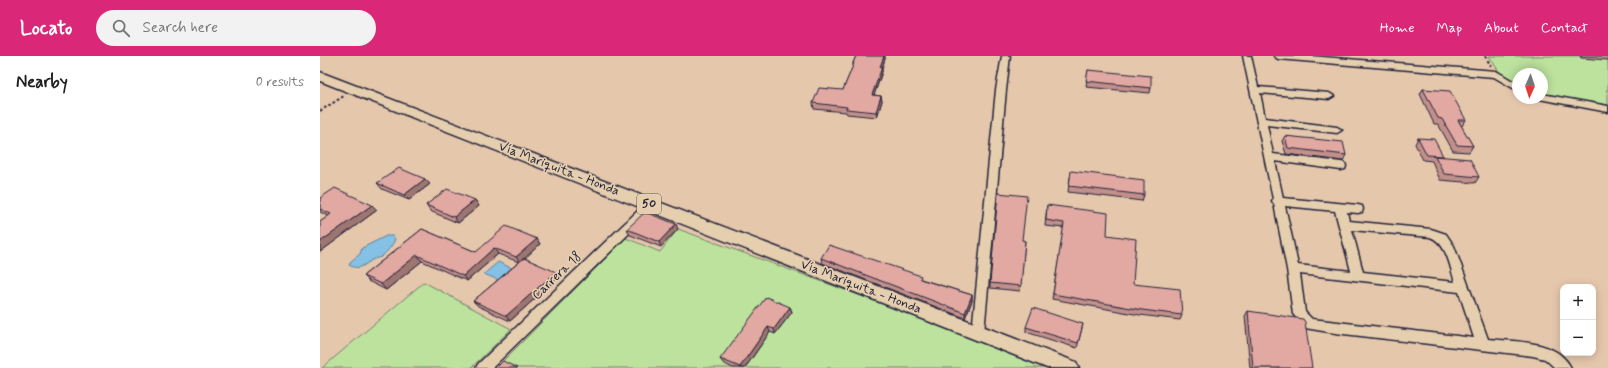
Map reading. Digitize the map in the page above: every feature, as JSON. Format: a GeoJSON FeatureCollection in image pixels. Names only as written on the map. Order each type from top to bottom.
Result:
{"type":"FeatureCollection","features":[{"type":"Feature","properties":{"kind":"highway","name":"Vía Mariquita - Honda"},"geometry":{"type":"LineString","coordinates":[[320,76],[978,332]]}},
{"type":"Feature","properties":{"kind":"highway","name":"50"},"geometry":{"type":"LineString","coordinates":[[978,332],[1069,368]]}},
{"type":"Feature","properties":{"kind":"street"},"geometry":{"type":"LineString","coordinates":[[978,332],[1001,90],[1006,56]]}},
{"type":"Feature","properties":{"kind":"street"},"geometry":{"type":"LineString","coordinates":[[1247,56],[1292,269],[1300,314],[1309,324],[1533,350],[1549,354],[1564,368]]}},
{"type":"Feature","properties":{"kind":"street"},"geometry":{"type":"LineString","coordinates":[[1278,56],[1333,58],[1388,65],[1496,74],[1512,84]]}},
{"type":"Feature","properties":{"kind":"street"},"geometry":{"type":"LineString","coordinates":[[1384,56],[1388,65]]}},
{"type":"Feature","properties":{"kind":"street"},"geometry":{"type":"LineString","coordinates":[[1254,90],[1329,96]]}},
{"type":"Feature","properties":{"kind":"street"},"geometry":{"type":"LineString","coordinates":[[1548,98],[1607,110]]}},
{"type":"Feature","properties":{"kind":"street"},"geometry":{"type":"LineString","coordinates":[[1260,122],[1337,130]]}},
{"type":"Feature","properties":{"kind":"street"},"geometry":{"type":"LineString","coordinates":[[1268,157],[1341,166]]}},
{"type":"Feature","properties":{"kind":"street"},"geometry":{"type":"LineString","coordinates":[[1277,201],[1358,209]]}},
{"type":"Feature","properties":{"kind":"street","name":"Carrera 18"},"geometry":{"type":"LineString","coordinates":[[483,368],[650,205]]}},
{"type":"Feature","properties":{"kind":"street"},"geometry":{"type":"LineString","coordinates":[[1340,207],[1358,275]]}},
{"type":"Feature","properties":{"kind":"street"},"geometry":{"type":"LineString","coordinates":[[1344,225],[1431,233],[1442,237],[1448,246],[1483,344]]}},
{"type":"Feature","properties":{"kind":"street"},"geometry":{"type":"LineString","coordinates":[[1292,269],[1358,275],[1463,288]]}},
{"type":"Feature","properties":{"kind":"path"},"geometry":{"type":"LineString","coordinates":[[320,111],[355,90]]}},
{"type":"Feature","properties":{"kind":"green space"},"geometry":{"type":"Polygon","coordinates":[[[1489,56],[1608,56],[1608,90],[1606,90],[1608,93],[1608,105],[1548,95],[1548,68],[1512,68],[1512,80],[1500,73],[1489,56]]]}},
{"type":"Feature","properties":{"kind":"green space"},"geometry":{"type":"Polygon","coordinates":[[[678,229],[993,344],[1054,368],[496,368],[626,238],[660,252],[678,229]]]}},
{"type":"Feature","properties":{"kind":"green space"},"geometry":{"type":"Polygon","coordinates":[[[424,282],[511,329],[471,368],[322,368],[424,282]]]}},
{"type":"Feature","properties":{"kind":"water"},"geometry":{"type":"Polygon","coordinates":[[[386,236],[393,236],[395,239],[393,244],[381,257],[373,259],[359,267],[349,265],[350,262],[360,254],[362,248],[386,236]]]}},
{"type":"Feature","properties":{"kind":"water"},"geometry":{"type":"Polygon","coordinates":[[[498,262],[516,270],[503,282],[484,274],[498,262]]]}},
{"type":"Feature","properties":{"kind":"building"},"geometry":{"type":"Polygon","coordinates":[[[856,56],[884,56],[880,67],[882,67],[872,95],[881,96],[876,112],[846,109],[847,107],[813,103],[819,88],[843,90],[856,56]]]}},
{"type":"Feature","properties":{"kind":"building"},"geometry":{"type":"Polygon","coordinates":[[[1088,70],[1151,76],[1151,88],[1086,81],[1088,70]]]}},
{"type":"Feature","properties":{"kind":"building"},"geometry":{"type":"Polygon","coordinates":[[[1423,89],[1450,91],[1466,120],[1458,120],[1473,146],[1457,145],[1442,119],[1438,118],[1423,89]]]}},
{"type":"Feature","properties":{"kind":"building"},"geometry":{"type":"Polygon","coordinates":[[[1285,136],[1343,142],[1346,155],[1288,148],[1285,136]]]}},
{"type":"Feature","properties":{"kind":"building"},"geometry":{"type":"Polygon","coordinates":[[[1418,138],[1434,139],[1443,156],[1427,155],[1418,138]]]}},
{"type":"Feature","properties":{"kind":"building"},"geometry":{"type":"Polygon","coordinates":[[[1435,156],[1470,159],[1479,177],[1444,174],[1435,156]]]}},
{"type":"Feature","properties":{"kind":"building"},"geometry":{"type":"Polygon","coordinates":[[[399,168],[425,179],[404,195],[377,183],[399,168]]]}},
{"type":"Feature","properties":{"kind":"building"},"geometry":{"type":"Polygon","coordinates":[[[1071,171],[1144,180],[1144,195],[1069,186],[1071,171]]]}},
{"type":"Feature","properties":{"kind":"building"},"geometry":{"type":"Polygon","coordinates":[[[335,188],[372,205],[320,242],[320,222],[331,214],[320,209],[320,198],[335,188]]]}},
{"type":"Feature","properties":{"kind":"building"},"geometry":{"type":"Polygon","coordinates":[[[447,189],[475,200],[454,217],[426,205],[447,189]]]}},
{"type":"Feature","properties":{"kind":"building"},"geometry":{"type":"Polygon","coordinates":[[[998,193],[1027,196],[1022,240],[1025,241],[1021,286],[990,283],[998,193]]]}},
{"type":"Feature","properties":{"kind":"building"},"geometry":{"type":"Polygon","coordinates":[[[1047,205],[1108,213],[1107,235],[1136,239],[1133,284],[1180,289],[1182,315],[1142,310],[1053,294],[1064,223],[1046,220],[1047,205]]]}},
{"type":"Feature","properties":{"kind":"building"},"geometry":{"type":"Polygon","coordinates":[[[645,212],[676,224],[659,242],[627,229],[645,212]]]}},
{"type":"Feature","properties":{"kind":"building"},"geometry":{"type":"Polygon","coordinates":[[[506,226],[537,239],[516,257],[494,248],[463,276],[417,255],[381,284],[363,276],[422,229],[476,252],[506,226]]]}},
{"type":"Feature","properties":{"kind":"building"},"geometry":{"type":"Polygon","coordinates":[[[829,245],[921,276],[920,279],[972,295],[965,313],[821,258],[829,245]]]}},
{"type":"Feature","properties":{"kind":"building"},"geometry":{"type":"Polygon","coordinates":[[[524,258],[556,272],[506,316],[473,301],[524,258]]]}},
{"type":"Feature","properties":{"kind":"building"},"geometry":{"type":"Polygon","coordinates":[[[766,297],[790,307],[774,329],[768,327],[740,367],[720,359],[766,297]]]}},
{"type":"Feature","properties":{"kind":"building"},"geometry":{"type":"Polygon","coordinates":[[[1033,308],[1083,324],[1078,343],[1026,327],[1033,308]]]}},
{"type":"Feature","properties":{"kind":"building"},"geometry":{"type":"Polygon","coordinates":[[[1248,311],[1303,319],[1305,322],[1312,368],[1253,368],[1248,311]]]}},
{"type":"Feature","properties":{"kind":"building"},"geometry":{"type":"Polygon","coordinates":[[[503,361],[517,368],[496,368],[503,361]]]}}]}
